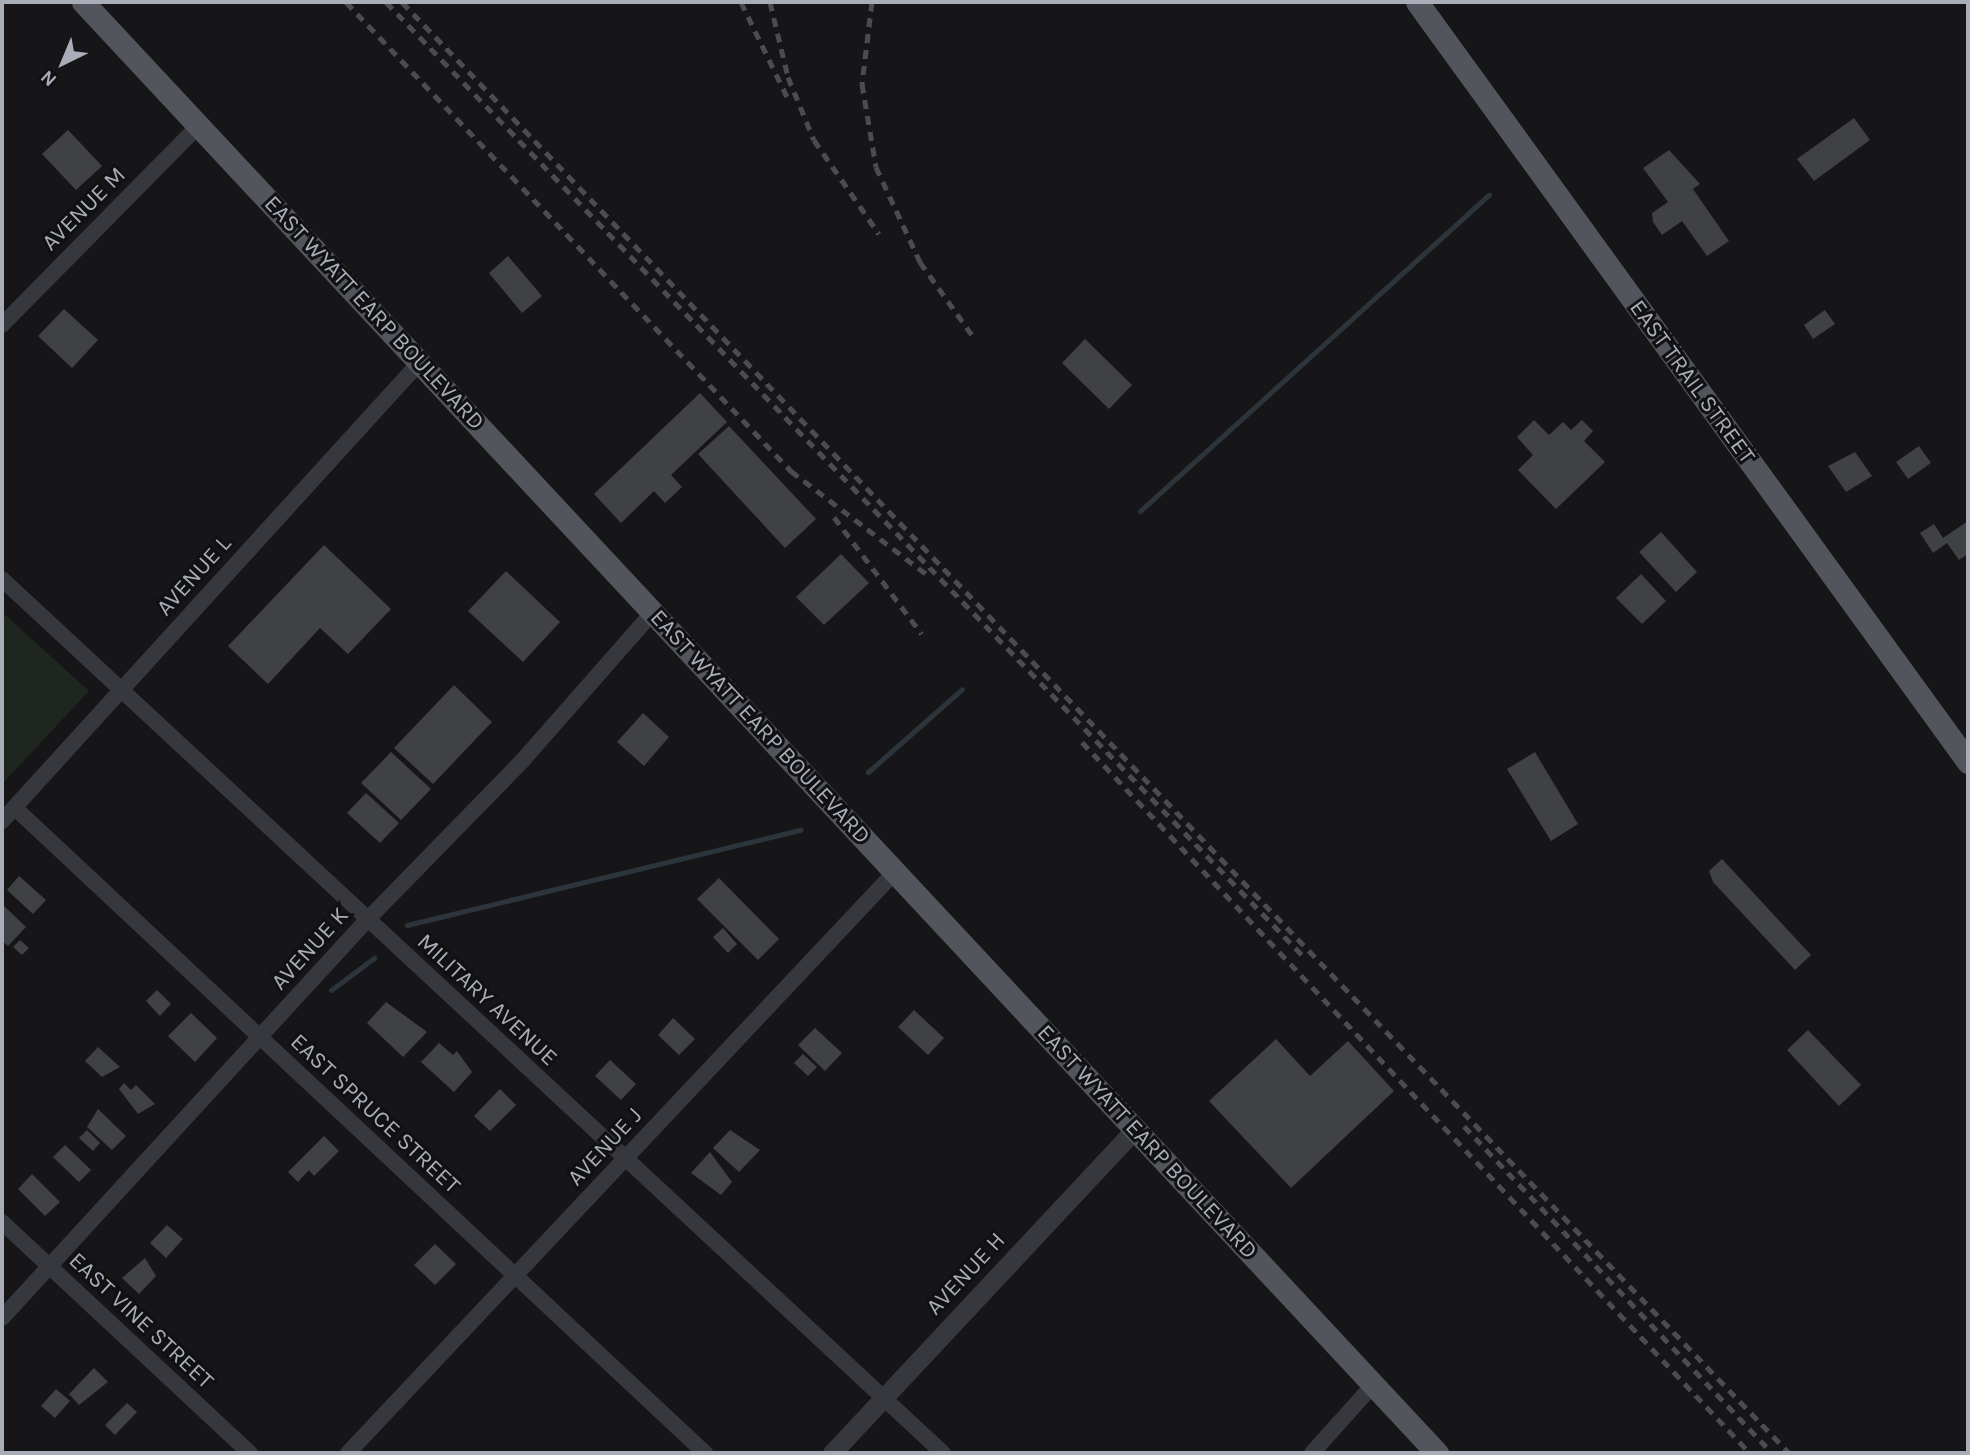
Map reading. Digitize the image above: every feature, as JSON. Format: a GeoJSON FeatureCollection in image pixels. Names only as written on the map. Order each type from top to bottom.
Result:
{"type":"FeatureCollection","features":[{"type":"Feature","properties":{"kind":"main road","name":"EAST WYATT EARP BOULEVARD"},"geometry":{"type":"LineString","coordinates":[[83,2],[1437,1453]]}},
{"type":"Feature","properties":{"kind":"main road","name":"EAST TRAIL STREET"},"geometry":{"type":"LineString","coordinates":[[1417,2],[1968,762]]}},
{"type":"Feature","properties":{"kind":"street","name":"AVENUE M"},"geometry":{"type":"LineString","coordinates":[[2,325],[199,125]]}},
{"type":"Feature","properties":{"kind":"street","name":"AVENUE L"},"geometry":{"type":"LineString","coordinates":[[2,821],[420,362]]}},
{"type":"Feature","properties":{"kind":"street","name":"MILITARY AVENUE"},"geometry":{"type":"LineString","coordinates":[[2,579],[943,1453]]}},
{"type":"Feature","properties":{"kind":"street","name":"AVENUE K"},"geometry":{"type":"LineString","coordinates":[[2,1318],[367,920],[523,760],[653,612]]}},
{"type":"Feature","properties":{"kind":"street","name":"EAST SPRUCE STREET"},"geometry":{"type":"LineString","coordinates":[[15,808],[705,1453]]}},
{"type":"Feature","properties":{"kind":"street","name":"AVENUE J"},"geometry":{"type":"LineString","coordinates":[[348,1453],[895,872]]}},
{"type":"Feature","properties":{"kind":"street","name":"AVENUE H"},"geometry":{"type":"LineString","coordinates":[[832,1453],[1135,1129]]}},
{"type":"Feature","properties":{"kind":"street","name":"EAST VINE STREET"},"geometry":{"type":"LineString","coordinates":[[2,1222],[250,1453]]}},
{"type":"Feature","properties":{"kind":"street"},"geometry":{"type":"LineString","coordinates":[[1312,1453],[1373,1385]]}},
{"type":"Feature","properties":{"kind":"shaded area"},"geometry":{"type":"Polygon","coordinates":[[[2,612],[89,691],[2,784],[2,612]]]}},
{"type":"Feature","properties":{"kind":"building"},"geometry":{"type":"Polygon","coordinates":[[[1854,118],[1870,140],[1814,181],[1797,159],[1854,118]]]}},
{"type":"Feature","properties":{"kind":"building"},"geometry":{"type":"Polygon","coordinates":[[[68,130],[102,166],[76,190],[42,154],[68,130]]]}},
{"type":"Feature","properties":{"kind":"building"},"geometry":{"type":"Polygon","coordinates":[[[1669,150],[1700,184],[1693,189],[1729,241],[1707,256],[1682,221],[1662,235],[1653,222],[1652,213],[1668,202],[1643,168],[1669,150]]]}},
{"type":"Feature","properties":{"kind":"building"},"geometry":{"type":"Polygon","coordinates":[[[508,256],[542,296],[522,313],[489,273],[508,256]]]}},
{"type":"Feature","properties":{"kind":"building"},"geometry":{"type":"Polygon","coordinates":[[[64,309],[98,340],[72,368],[38,336],[64,309]]]}},
{"type":"Feature","properties":{"kind":"building"},"geometry":{"type":"Polygon","coordinates":[[[1825,310],[1835,324],[1813,339],[1804,325],[1825,310]]]}},
{"type":"Feature","properties":{"kind":"building"},"geometry":{"type":"Polygon","coordinates":[[[1085,339],[1132,385],[1109,409],[1062,363],[1085,339]]]}},
{"type":"Feature","properties":{"kind":"building"},"geometry":{"type":"Polygon","coordinates":[[[700,393],[727,422],[671,475],[682,487],[665,503],[654,491],[621,523],[594,494],[700,393]]]}},
{"type":"Feature","properties":{"kind":"building"},"geometry":{"type":"Polygon","coordinates":[[[1534,420],[1549,435],[1563,422],[1571,430],[1582,420],[1593,431],[1584,441],[1605,462],[1556,509],[1518,470],[1533,455],[1517,437],[1534,420]]]}},
{"type":"Feature","properties":{"kind":"building"},"geometry":{"type":"Polygon","coordinates":[[[729,426],[816,519],[785,548],[698,454],[729,426]]]}},
{"type":"Feature","properties":{"kind":"building"},"geometry":{"type":"Polygon","coordinates":[[[1919,446],[1931,463],[1908,479],[1896,462],[1919,446]]]}},
{"type":"Feature","properties":{"kind":"building"},"geometry":{"type":"Polygon","coordinates":[[[1855,452],[1872,476],[1846,492],[1828,466],[1855,452]]]}},
{"type":"Feature","properties":{"kind":"building"},"geometry":{"type":"Polygon","coordinates":[[[1968,521],[1968,554],[1959,560],[1947,543],[1933,553],[1920,533],[1934,524],[1943,538],[1968,521]]]}},
{"type":"Feature","properties":{"kind":"building"},"geometry":{"type":"Polygon","coordinates":[[[1661,532],[1697,572],[1676,592],[1639,552],[1661,532]]]}},
{"type":"Feature","properties":{"kind":"building"},"geometry":{"type":"Polygon","coordinates":[[[324,545],[391,609],[348,654],[320,628],[268,684],[228,646],[324,545]]]}},
{"type":"Feature","properties":{"kind":"building"},"geometry":{"type":"Polygon","coordinates":[[[841,554],[869,583],[824,625],[796,597],[841,554]]]}},
{"type":"Feature","properties":{"kind":"building"},"geometry":{"type":"Polygon","coordinates":[[[506,571],[560,622],[523,662],[468,611],[506,571]]]}},
{"type":"Feature","properties":{"kind":"building"},"geometry":{"type":"Polygon","coordinates":[[[1641,574],[1666,601],[1642,624],[1616,598],[1641,574]]]}},
{"type":"Feature","properties":{"kind":"building"},"geometry":{"type":"Polygon","coordinates":[[[454,685],[492,722],[433,784],[394,748],[454,685]]]}},
{"type":"Feature","properties":{"kind":"building"},"geometry":{"type":"Polygon","coordinates":[[[643,713],[669,737],[644,766],[617,742],[643,713]]]}},
{"type":"Feature","properties":{"kind":"building"},"geometry":{"type":"Polygon","coordinates":[[[391,752],[431,789],[401,820],[361,783],[391,752]]]}},
{"type":"Feature","properties":{"kind":"building"},"geometry":{"type":"Polygon","coordinates":[[[1535,752],[1578,824],[1551,841],[1507,769],[1535,752]]]}},
{"type":"Feature","properties":{"kind":"building"},"geometry":{"type":"Polygon","coordinates":[[[366,793],[399,823],[380,843],[347,813],[366,793]]]}},
{"type":"Feature","properties":{"kind":"building"},"geometry":{"type":"Polygon","coordinates":[[[1722,859],[1811,955],[1795,970],[1713,882],[1709,871],[1722,859]]]}},
{"type":"Feature","properties":{"kind":"building"},"geometry":{"type":"Polygon","coordinates":[[[19,876],[46,900],[33,914],[7,890],[19,876]]]}},
{"type":"Feature","properties":{"kind":"building"},"geometry":{"type":"Polygon","coordinates":[[[719,878],[779,939],[758,960],[697,899],[719,878]]]}},
{"type":"Feature","properties":{"kind":"building"},"geometry":{"type":"Polygon","coordinates":[[[2,904],[26,927],[8,946],[2,941],[2,904]]]}},
{"type":"Feature","properties":{"kind":"building"},"geometry":{"type":"Polygon","coordinates":[[[723,928],[737,944],[728,953],[713,937],[723,928]]]}},
{"type":"Feature","properties":{"kind":"building"},"geometry":{"type":"Polygon","coordinates":[[[20,940],[29,948],[22,955],[13,947],[20,940]]]}},
{"type":"Feature","properties":{"kind":"building"},"geometry":{"type":"Polygon","coordinates":[[[157,990],[171,1004],[160,1016],[146,1001],[157,990]]]}},
{"type":"Feature","properties":{"kind":"building"},"geometry":{"type":"Polygon","coordinates":[[[386,1002],[427,1032],[403,1057],[367,1023],[386,1002]]]}},
{"type":"Feature","properties":{"kind":"building"},"geometry":{"type":"Polygon","coordinates":[[[914,1010],[944,1038],[928,1055],[898,1027],[914,1010]]]}},
{"type":"Feature","properties":{"kind":"building"},"geometry":{"type":"Polygon","coordinates":[[[191,1013],[217,1038],[195,1062],[168,1036],[191,1013]]]}},
{"type":"Feature","properties":{"kind":"building"},"geometry":{"type":"Polygon","coordinates":[[[673,1018],[695,1039],[679,1055],[658,1035],[673,1018]]]}},
{"type":"Feature","properties":{"kind":"building"},"geometry":{"type":"Polygon","coordinates":[[[815,1028],[842,1053],[825,1071],[798,1045],[815,1028]]]}},
{"type":"Feature","properties":{"kind":"building"},"geometry":{"type":"Polygon","coordinates":[[[1808,1030],[1861,1085],[1839,1106],[1787,1050],[1808,1030]]]}},
{"type":"Feature","properties":{"kind":"building"},"geometry":{"type":"Polygon","coordinates":[[[1276,1039],[1310,1076],[1348,1041],[1394,1091],[1291,1188],[1209,1101],[1276,1039]]]}},
{"type":"Feature","properties":{"kind":"building"},"geometry":{"type":"Polygon","coordinates":[[[439,1043],[453,1055],[457,1051],[472,1072],[454,1092],[421,1062],[439,1043]]]}},
{"type":"Feature","properties":{"kind":"building"},"geometry":{"type":"Polygon","coordinates":[[[98,1047],[120,1067],[102,1077],[85,1061],[98,1047]]]}},
{"type":"Feature","properties":{"kind":"building"},"geometry":{"type":"Polygon","coordinates":[[[803,1054],[817,1067],[808,1076],[794,1063],[803,1054]]]}},
{"type":"Feature","properties":{"kind":"building"},"geometry":{"type":"Polygon","coordinates":[[[610,1060],[636,1084],[621,1100],[595,1076],[610,1060]]]}},
{"type":"Feature","properties":{"kind":"building"},"geometry":{"type":"Polygon","coordinates":[[[124,1083],[131,1090],[136,1085],[155,1104],[138,1114],[119,1089],[124,1083]]]}},
{"type":"Feature","properties":{"kind":"building"},"geometry":{"type":"Polygon","coordinates":[[[500,1089],[516,1105],[490,1131],[474,1116],[500,1089]]]}},
{"type":"Feature","properties":{"kind":"building"},"geometry":{"type":"Polygon","coordinates":[[[98,1109],[126,1136],[112,1150],[87,1127],[98,1109]]]}},
{"type":"Feature","properties":{"kind":"building"},"geometry":{"type":"Polygon","coordinates":[[[87,1130],[100,1143],[93,1151],[79,1138],[87,1130]]]}},
{"type":"Feature","properties":{"kind":"building"},"geometry":{"type":"Polygon","coordinates":[[[730,1130],[760,1150],[739,1172],[713,1148],[730,1130]]]}},
{"type":"Feature","properties":{"kind":"building"},"geometry":{"type":"Polygon","coordinates":[[[324,1136],[339,1151],[314,1176],[309,1170],[298,1182],[288,1172],[324,1136]]]}},
{"type":"Feature","properties":{"kind":"building"},"geometry":{"type":"Polygon","coordinates":[[[65,1145],[91,1170],[79,1182],[53,1157],[65,1145]]]}},
{"type":"Feature","properties":{"kind":"building"},"geometry":{"type":"Polygon","coordinates":[[[710,1152],[732,1182],[721,1195],[691,1173],[710,1152]]]}},
{"type":"Feature","properties":{"kind":"building"},"geometry":{"type":"Polygon","coordinates":[[[32,1174],[60,1202],[45,1216],[18,1189],[32,1174]]]}},
{"type":"Feature","properties":{"kind":"building"},"geometry":{"type":"Polygon","coordinates":[[[167,1225],[183,1239],[166,1258],[150,1243],[167,1225]]]}},
{"type":"Feature","properties":{"kind":"building"},"geometry":{"type":"Polygon","coordinates":[[[435,1244],[456,1264],[435,1285],[414,1265],[435,1244]]]}},
{"type":"Feature","properties":{"kind":"building"},"geometry":{"type":"Polygon","coordinates":[[[145,1258],[156,1276],[139,1294],[122,1278],[145,1258]]]}},
{"type":"Feature","properties":{"kind":"building"},"geometry":{"type":"Polygon","coordinates":[[[94,1368],[108,1382],[79,1405],[69,1394],[94,1368]]]}},
{"type":"Feature","properties":{"kind":"building"},"geometry":{"type":"Polygon","coordinates":[[[56,1389],[70,1401],[55,1418],[41,1406],[56,1389]]]}},
{"type":"Feature","properties":{"kind":"building"},"geometry":{"type":"Polygon","coordinates":[[[127,1403],[137,1412],[115,1435],[105,1425],[127,1403]]]}},
{"type":"Feature","properties":{"kind":"waterway"},"geometry":{"type":"LineString","coordinates":[[1140,511],[1489,194]]}},
{"type":"Feature","properties":{"kind":"waterway"},"geometry":{"type":"LineString","coordinates":[[868,772],[962,689]]}},
{"type":"Feature","properties":{"kind":"waterway"},"geometry":{"type":"LineString","coordinates":[[407,925],[801,830]]}},
{"type":"Feature","properties":{"kind":"waterway"},"geometry":{"type":"LineString","coordinates":[[331,990],[374,958]]}},
{"type":"Feature","properties":{"kind":"railway"},"geometry":{"type":"LineString","coordinates":[[346,2],[791,471],[926,574]]}},
{"type":"Feature","properties":{"kind":"railway"},"geometry":{"type":"LineString","coordinates":[[386,2],[1305,958]]}},
{"type":"Feature","properties":{"kind":"railway"},"geometry":{"type":"LineString","coordinates":[[402,2],[1789,1453]]}},
{"type":"Feature","properties":{"kind":"railway"},"geometry":{"type":"LineString","coordinates":[[741,2],[788,99]]}},
{"type":"Feature","properties":{"kind":"railway"},"geometry":{"type":"LineString","coordinates":[[770,2],[788,77],[814,140],[879,234]]}},
{"type":"Feature","properties":{"kind":"railway"},"geometry":{"type":"LineString","coordinates":[[872,2],[862,84],[876,167],[920,262],[975,339]]}},
{"type":"Feature","properties":{"kind":"railway"},"geometry":{"type":"LineString","coordinates":[[834,517],[922,634]]}},
{"type":"Feature","properties":{"kind":"railway"},"geometry":{"type":"LineString","coordinates":[[1082,742],[1750,1453]]}},
{"type":"Feature","properties":{"kind":"railway"},"geometry":{"type":"LineString","coordinates":[[1464,1126],[1772,1453]]}}]}
